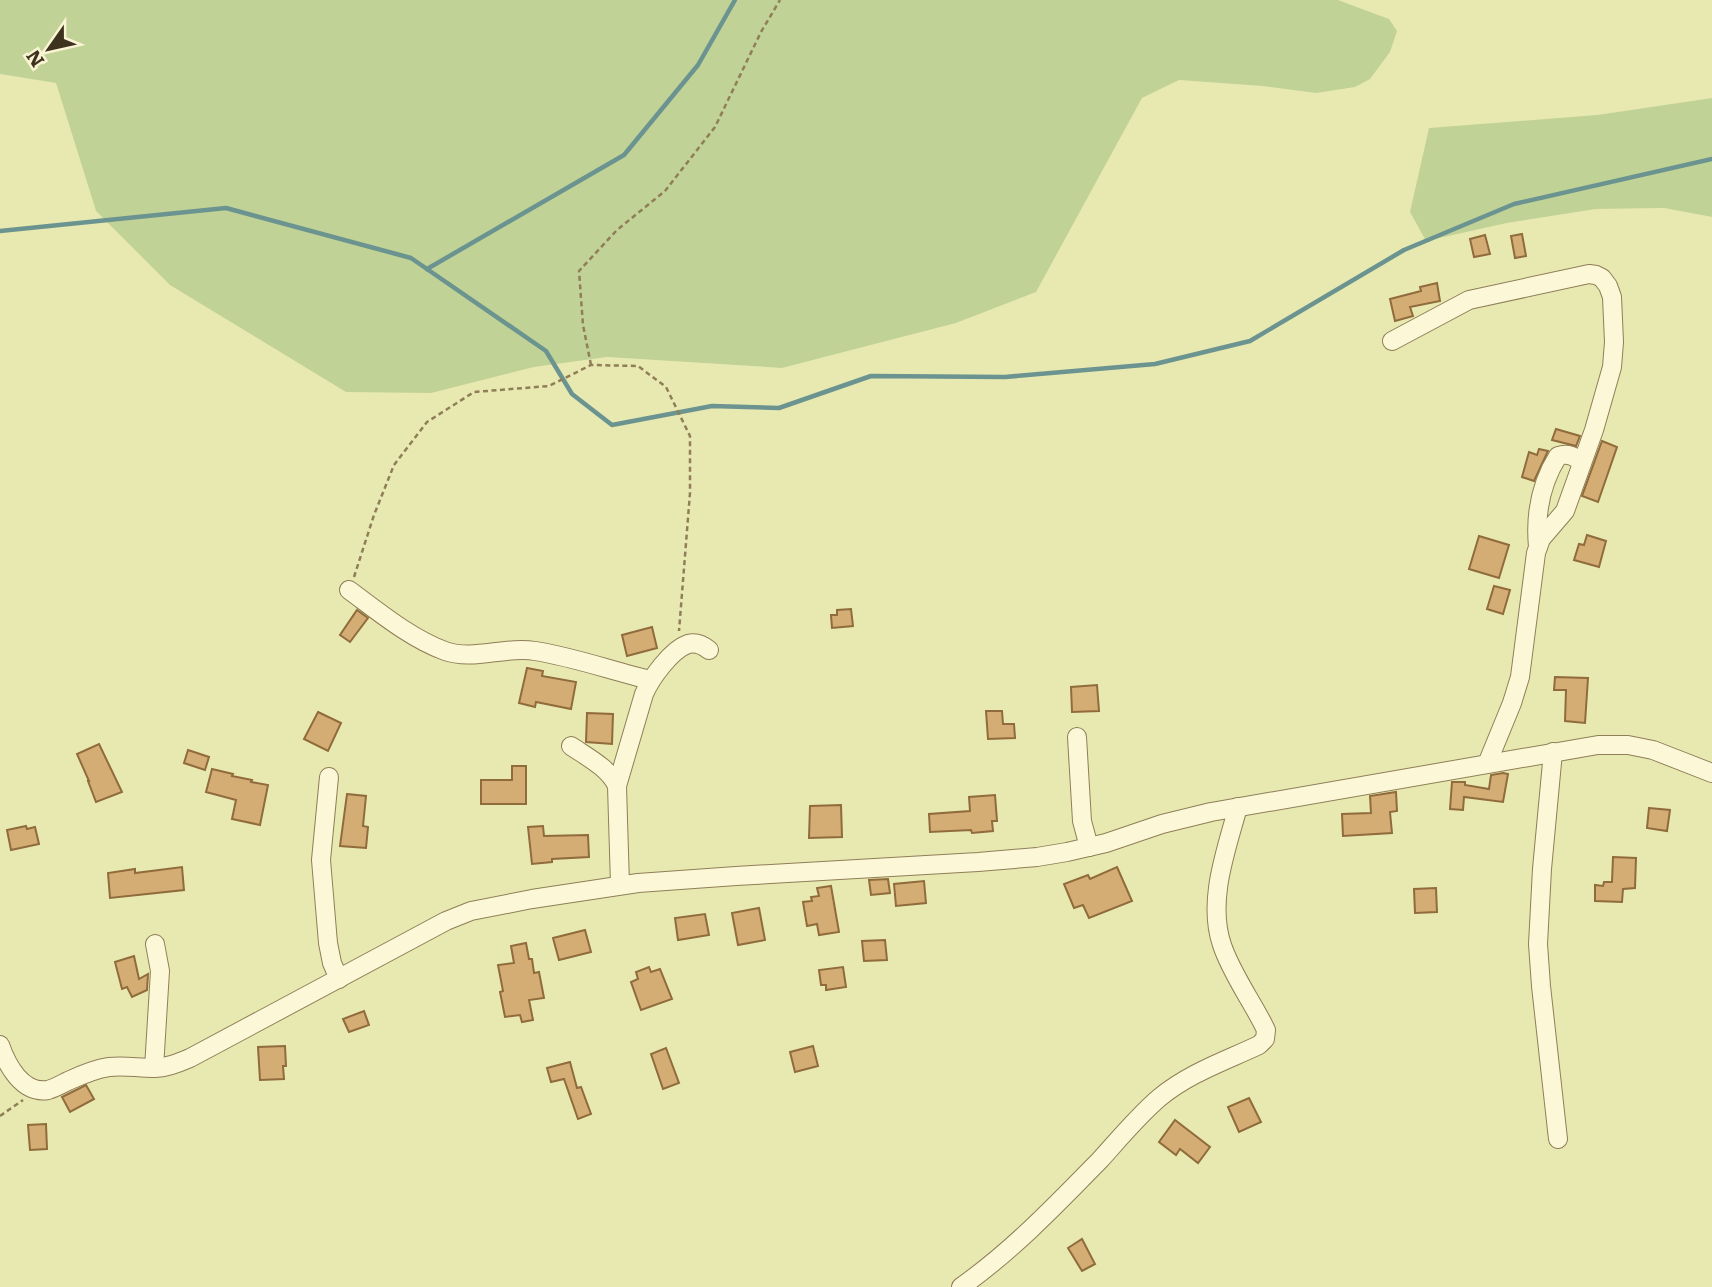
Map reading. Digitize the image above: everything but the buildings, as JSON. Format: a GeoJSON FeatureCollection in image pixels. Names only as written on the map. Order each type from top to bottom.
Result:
{"type":"FeatureCollection","features":[{"type":"Feature","properties":{"kind":"street"},"geometry":{"type":"LineString","coordinates":[[1392,341],[1469,300],[1589,274],[1602,278],[1612,297],[1612,367],[1565,511],[1541,539],[1536,553],[1520,677],[1487,764]]}},
{"type":"Feature","properties":{"kind":"street"},"geometry":{"type":"LineString","coordinates":[[1538,547],[1537,520],[1542,494],[1552,466],[1558,456],[1565,454],[1582,462]]}},
{"type":"Feature","properties":{"kind":"street"},"geometry":{"type":"LineString","coordinates":[[349,590],[398,625],[445,651],[460,654],[515,649],[535,651],[650,680]]}},
{"type":"Feature","properties":{"kind":"street"},"geometry":{"type":"LineString","coordinates":[[620,885],[617,786],[644,694],[650,680],[677,650],[690,643],[701,644],[709,650]]}},
{"type":"Feature","properties":{"kind":"street"},"geometry":{"type":"LineString","coordinates":[[1077,737],[1082,821],[1089,847]]}},
{"type":"Feature","properties":{"kind":"street"},"geometry":{"type":"LineString","coordinates":[[0,1045],[16,1076],[28,1086],[47,1090],[103,1068],[154,1068],[173,1065],[460,914],[531,899],[620,885],[1037,857],[1089,847],[1162,824],[1238,807],[1598,745],[1628,745],[1653,750],[1712,773]]}},
{"type":"Feature","properties":{"kind":"street"},"geometry":{"type":"LineString","coordinates":[[572,746],[613,778],[617,786]]}},
{"type":"Feature","properties":{"kind":"street"},"geometry":{"type":"LineString","coordinates":[[1553,752],[1538,944],[1558,1139]]}},
{"type":"Feature","properties":{"kind":"street"},"geometry":{"type":"LineString","coordinates":[[329,777],[321,860],[328,943],[339,979]]}},
{"type":"Feature","properties":{"kind":"street"},"geometry":{"type":"LineString","coordinates":[[961,1287],[1016,1244],[1161,1096],[1184,1080],[1259,1045],[1265,1039],[1266,1030],[1222,947],[1217,927],[1216,900],[1238,807]]}},
{"type":"Feature","properties":{"kind":"street"},"geometry":{"type":"LineString","coordinates":[[154,1068],[160,971],[155,944]]}},
{"type":"Feature","properties":{"kind":"path"},"geometry":{"type":"LineString","coordinates":[[591,365],[583,325],[579,271],[617,230],[666,191],[715,127],[761,32],[780,0]]}},
{"type":"Feature","properties":{"kind":"path"},"geometry":{"type":"LineString","coordinates":[[349,590],[394,465],[427,422],[474,392],[549,386],[591,365],[638,366],[666,387],[690,436],[690,493],[677,650]]}},
{"type":"Feature","properties":{"kind":"path"},"geometry":{"type":"LineString","coordinates":[[0,1116],[26,1098],[35,1088]]}},
{"type":"Feature","properties":{"kind":"green space"},"geometry":{"type":"Polygon","coordinates":[[[0,0],[1338,0],[1389,19],[1397,31],[1390,52],[1370,79],[1355,87],[1316,93],[1179,80],[1142,98],[1036,292],[956,323],[782,368],[607,357],[534,367],[431,393],[346,392],[170,285],[96,211],[56,83],[0,74],[0,0]]]}},
{"type":"Feature","properties":{"kind":"green space"},"geometry":{"type":"Polygon","coordinates":[[[1338,0],[1712,0],[1712,98],[1597,115],[1427,241],[1507,223],[1596,209],[1664,208],[1712,217],[1712,1287],[0,1287],[0,74],[56,83],[96,211],[534,367],[607,357],[782,368],[956,323],[1035,292],[1142,98],[1179,80],[1316,93],[1389,19],[1338,0]]]}},
{"type":"Feature","properties":{"kind":"green space"},"geometry":{"type":"Polygon","coordinates":[[[1712,98],[1712,217],[1664,208],[1596,209],[1507,223],[1426,241],[1410,212],[1429,128],[1597,115],[1712,98]]]}},
{"type":"Feature","properties":{"kind":"waterway"},"geometry":{"type":"LineString","coordinates":[[427,269],[624,155],[698,65],[735,0]]}},
{"type":"Feature","properties":{"kind":"waterway"},"geometry":{"type":"LineString","coordinates":[[0,231],[226,208],[411,258],[546,351],[572,394],[612,425],[712,406],[779,408],[871,376],[1005,377],[1155,364],[1250,341],[1404,250],[1514,204],[1712,159]]}}]}
